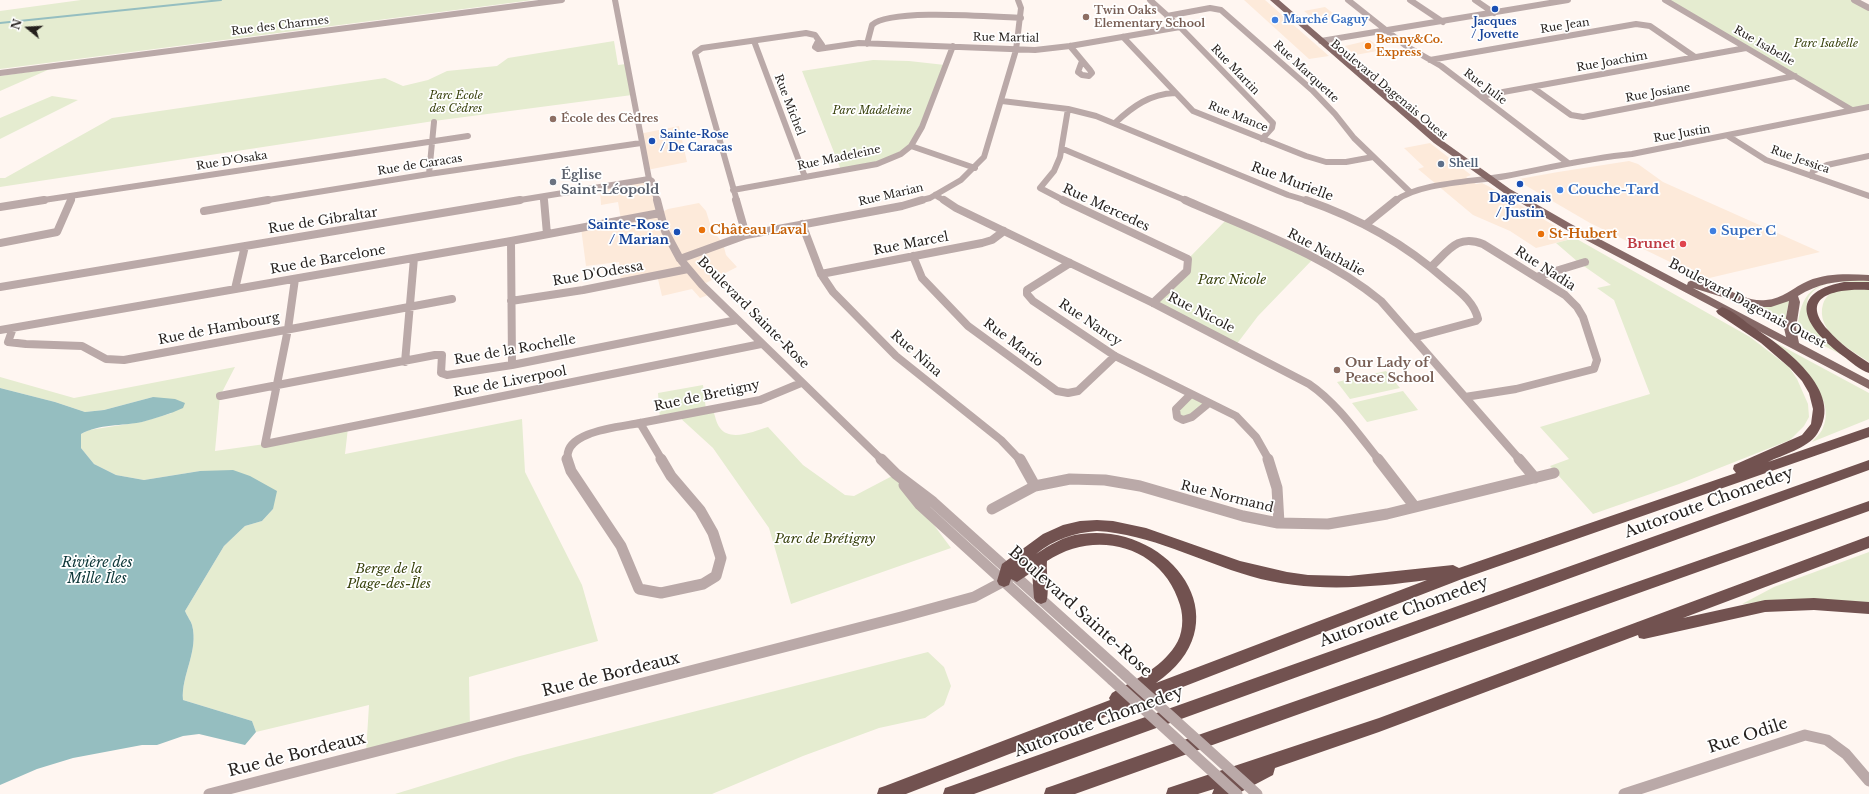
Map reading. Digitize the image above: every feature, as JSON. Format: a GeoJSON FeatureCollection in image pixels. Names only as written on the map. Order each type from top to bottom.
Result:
{"type":"FeatureCollection","features":[{"type":"Feature","properties":{"kind":"highway"},"geometry":{"type":"LineString","coordinates":[[1869,286],[1848,285],[1828,288],[1816,296],[1812,308],[1816,321],[1823,332],[1869,369]]}},
{"type":"Feature","properties":{"kind":"highway"},"geometry":{"type":"LineString","coordinates":[[1680,497],[1801,441],[1812,432],[1818,420],[1818,406],[1814,392],[1796,367],[1774,347],[1722,311]]}},
{"type":"Feature","properties":{"kind":"highway"},"geometry":{"type":"LineString","coordinates":[[885,794],[1476,568],[1869,432]]}},
{"type":"Feature","properties":{"kind":"highway","name":"Autoroute Chomedey"},"geometry":{"type":"LineString","coordinates":[[951,794],[1869,465]]}},
{"type":"Feature","properties":{"kind":"highway"},"geometry":{"type":"LineString","coordinates":[[1052,794],[1869,506]]}},
{"type":"Feature","properties":{"kind":"highway"},"geometry":{"type":"LineString","coordinates":[[1009,575],[1044,541],[1057,534],[1088,525],[1105,525],[1138,532],[1260,573],[1304,581],[1370,582],[1476,568]]}},
{"type":"Feature","properties":{"kind":"highway"},"geometry":{"type":"LineString","coordinates":[[1009,575],[1059,547],[1079,540],[1100,538],[1123,542],[1146,551],[1158,559],[1174,575],[1185,596],[1190,618],[1184,646],[1176,657],[1155,676],[1088,717]]}},
{"type":"Feature","properties":{"kind":"highway"},"geometry":{"type":"LineString","coordinates":[[1174,794],[1379,725],[1869,542]]}},
{"type":"Feature","properties":{"kind":"highway"},"geometry":{"type":"LineString","coordinates":[[1040,558],[1039,577],[1041,598]]}},
{"type":"Feature","properties":{"kind":"highway"},"geometry":{"type":"LineString","coordinates":[[1596,644],[1765,606],[1814,604],[1869,608]]}},
{"type":"Feature","properties":{"kind":"highway"},"geometry":{"type":"LineString","coordinates":[[1220,794],[1300,752]]}},
{"type":"Feature","properties":{"kind":"main road","name":"Boulevard Dagenais Ouest"},"geometry":{"type":"LineString","coordinates":[[1274,0],[1450,143],[1498,176],[1549,207],[1692,284],[1869,385]]}},
{"type":"Feature","properties":{"kind":"main road","name":"Boulevard Dagenais Ouest"},"geometry":{"type":"LineString","coordinates":[[1283,0],[1327,42],[1437,141],[1487,178],[1551,217],[1698,295],[1869,377]]}},
{"type":"Feature","properties":{"kind":"main road"},"geometry":{"type":"LineString","coordinates":[[1692,284],[1746,302],[1760,304],[1772,303],[1823,280],[1841,278],[1869,278]]}},
{"type":"Feature","properties":{"kind":"main road"},"geometry":{"type":"LineString","coordinates":[[1698,295],[1722,311]]}},
{"type":"Feature","properties":{"kind":"main road"},"geometry":{"type":"LineString","coordinates":[[1792,295],[1795,302],[1790,328],[1792,340]]}},
{"type":"Feature","properties":{"kind":"street","name":"Rue des Charmes"},"geometry":{"type":"LineString","coordinates":[[0,72],[562,0]]}},
{"type":"Feature","properties":{"kind":"street","name":"Boulevard Sainte-Rose"},"geometry":{"type":"LineString","coordinates":[[615,0],[649,179],[652,181],[665,231],[688,269],[761,344],[896,474],[920,505],[1009,575],[1041,598],[1257,794]]}},
{"type":"Feature","properties":{"kind":"street","name":"Rue Marian"},"geometry":{"type":"LineString","coordinates":[[680,258],[746,235],[902,206],[935,195],[961,180],[975,168],[984,157],[988,148],[1016,50],[1022,8],[1018,0]]}},
{"type":"Feature","properties":{"kind":"street","name":"Rue Martin"},"geometry":{"type":"LineString","coordinates":[[1150,0],[1180,27],[1273,123],[1272,128],[1262,139]]}},
{"type":"Feature","properties":{"kind":"street","name":"Rue Julie"},"geometry":{"type":"LineString","coordinates":[[1348,0],[1406,46],[1441,66],[1568,163]]}},
{"type":"Feature","properties":{"kind":"street"},"geometry":{"type":"LineString","coordinates":[[1410,0],[1443,22]]}},
{"type":"Feature","properties":{"kind":"street"},"geometry":{"type":"LineString","coordinates":[[1475,0],[1494,13]]}},
{"type":"Feature","properties":{"kind":"street"},"geometry":{"type":"LineString","coordinates":[[1536,0],[1543,4]]}},
{"type":"Feature","properties":{"kind":"street"},"geometry":{"type":"LineString","coordinates":[[1327,42],[1380,36],[1388,31],[1568,0]]}},
{"type":"Feature","properties":{"kind":"street","name":"Rue Isabelle"},"geometry":{"type":"LineString","coordinates":[[1665,0],[1852,110]]}},
{"type":"Feature","properties":{"kind":"street"},"geometry":{"type":"LineString","coordinates":[[1854,0],[1869,8]]}},
{"type":"Feature","properties":{"kind":"street","name":"Rue Marquette"},"geometry":{"type":"LineString","coordinates":[[1167,16],[1210,8],[1221,10],[1240,25],[1312,90],[1373,157],[1410,192]]}},
{"type":"Feature","properties":{"kind":"street"},"geometry":{"type":"LineString","coordinates":[[867,44],[872,25],[878,20],[919,15],[1021,18]]}},
{"type":"Feature","properties":{"kind":"street","name":"Rue Jean"},"geometry":{"type":"LineString","coordinates":[[1430,60],[1636,24],[1650,26],[1695,57]]}},
{"type":"Feature","properties":{"kind":"street","name":"Rue Martial"},"geometry":{"type":"LineString","coordinates":[[746,235],[695,53],[702,48],[806,33],[815,35],[818,41],[815,47],[818,49],[867,44],[1035,50],[1070,46],[1180,27]]}},
{"type":"Feature","properties":{"kind":"street","name":"Rue Mance"},"geometry":{"type":"LineString","coordinates":[[1123,37],[1193,111],[1306,156],[1326,162],[1346,162],[1373,157]]}},
{"type":"Feature","properties":{"kind":"street","name":"Rue Michel"},"geometry":{"type":"LineString","coordinates":[[754,41],[805,177]]}},
{"type":"Feature","properties":{"kind":"street","name":"Rue Madeleine"},"geometry":{"type":"LineString","coordinates":[[733,190],[877,164],[901,154],[911,146],[922,127],[953,46]]}},
{"type":"Feature","properties":{"kind":"street"},"geometry":{"type":"LineString","coordinates":[[1070,46],[1082,61]]}},
{"type":"Feature","properties":{"kind":"street","name":"Rue Joachim"},"geometry":{"type":"LineString","coordinates":[[1481,96],[1746,48]]}},
{"type":"Feature","properties":{"kind":"street","name":"Rue Josiane"},"geometry":{"type":"LineString","coordinates":[[1532,87],[1571,115],[1583,116],[1795,76]]}},
{"type":"Feature","properties":{"kind":"street"},"geometry":{"type":"LineString","coordinates":[[1115,123],[1128,111],[1148,97],[1162,93],[1175,93]]}},
{"type":"Feature","properties":{"kind":"street","name":"Rue Murielle"},"geometry":{"type":"LineString","coordinates":[[1002,101],[1068,109],[1096,116],[1288,195],[1313,202],[1364,225],[1408,248],[1432,266],[1466,298],[1477,312],[1478,319],[1476,321],[1446,330],[1413,338]]}},
{"type":"Feature","properties":{"kind":"street","name":"Rue Justin"},"geometry":{"type":"LineString","coordinates":[[1498,176],[1594,158],[1632,154],[1869,107]]}},
{"type":"Feature","properties":{"kind":"street","name":"Rue Mercedes"},"geometry":{"type":"LineString","coordinates":[[1068,109],[1063,149],[1054,171],[1042,183],[1040,188],[1043,191],[1188,259],[1187,271],[1153,303]]}},
{"type":"Feature","properties":{"kind":"street"},"geometry":{"type":"LineString","coordinates":[[428,174],[434,122]]}},
{"type":"Feature","properties":{"kind":"street","name":"Rue D'Osaka"},"geometry":{"type":"LineString","coordinates":[[0,207],[468,136]]}},
{"type":"Feature","properties":{"kind":"street","name":"Rue Jessica"},"geometry":{"type":"LineString","coordinates":[[1728,136],[1766,160],[1869,196]]}},
{"type":"Feature","properties":{"kind":"street","name":"Rue de Caracas"},"geometry":{"type":"LineString","coordinates":[[204,211],[428,174],[641,143]]}},
{"type":"Feature","properties":{"kind":"street"},"geometry":{"type":"LineString","coordinates":[[911,146],[975,168]]}},
{"type":"Feature","properties":{"kind":"street","name":"Rue Nathalie"},"geometry":{"type":"LineString","coordinates":[[1063,149],[1303,252],[1345,274],[1369,290],[1381,301],[1536,478]]}},
{"type":"Feature","properties":{"kind":"street"},"geometry":{"type":"LineString","coordinates":[[1811,176],[1813,171],[1828,165],[1869,156]]}},
{"type":"Feature","properties":{"kind":"street"},"geometry":{"type":"LineString","coordinates":[[1364,225],[1403,195],[1410,192],[1498,176]]}},
{"type":"Feature","properties":{"kind":"street","name":"Rue de Gibraltar"},"geometry":{"type":"LineString","coordinates":[[0,287],[649,179]]}},
{"type":"Feature","properties":{"kind":"street","name":"Rue Nicole"},"geometry":{"type":"LineString","coordinates":[[935,195],[956,208],[1153,303],[1258,356],[1309,384],[1321,392],[1354,429],[1414,507]]}},
{"type":"Feature","properties":{"kind":"street"},"geometry":{"type":"LineString","coordinates":[[0,243],[57,232],[73,196]]}},
{"type":"Feature","properties":{"kind":"street"},"geometry":{"type":"LineString","coordinates":[[544,197],[547,234]]}},
{"type":"Feature","properties":{"kind":"street","name":"Rue de Barcelone"},"geometry":{"type":"LineString","coordinates":[[0,330],[511,241],[660,213]]}},
{"type":"Feature","properties":{"kind":"street","name":"Rue Nina"},"geometry":{"type":"LineString","coordinates":[[802,224],[821,274],[833,292],[896,356],[1001,440],[1020,458],[1035,486]]}},
{"type":"Feature","properties":{"kind":"street","name":"Rue Marcel"},"geometry":{"type":"LineString","coordinates":[[821,274],[982,243],[992,240],[1004,231]]}},
{"type":"Feature","properties":{"kind":"street","name":"Rue Nadia"},"geometry":{"type":"LineString","coordinates":[[1432,266],[1456,243],[1466,240],[1483,244],[1565,295],[1577,307],[1583,317],[1597,360],[1594,369],[1516,389],[1465,397]]}},
{"type":"Feature","properties":{"kind":"street"},"geometry":{"type":"LineString","coordinates":[[511,241],[512,365]]}},
{"type":"Feature","properties":{"kind":"street"},"geometry":{"type":"LineString","coordinates":[[235,289],[245,246]]}},
{"type":"Feature","properties":{"kind":"street","name":"Rue Mario"},"geometry":{"type":"LineString","coordinates":[[913,256],[922,278],[968,326],[1054,389],[1062,393],[1071,394],[1078,391],[1115,356]]}},
{"type":"Feature","properties":{"kind":"street"},"geometry":{"type":"LineString","coordinates":[[405,362],[408,307],[414,258]]}},
{"type":"Feature","properties":{"kind":"street"},"geometry":{"type":"LineString","coordinates":[[1536,277],[1585,262]]}},
{"type":"Feature","properties":{"kind":"street","name":"Rue Nancy"},"geometry":{"type":"LineString","coordinates":[[1070,263],[1028,290],[1027,294],[1033,301],[1115,356],[1190,395],[1236,416],[1246,423],[1267,454],[1276,484],[1279,523]]}},
{"type":"Feature","properties":{"kind":"street","name":"Rue D'Odessa"},"geometry":{"type":"LineString","coordinates":[[511,301],[583,290],[688,269]]}},
{"type":"Feature","properties":{"kind":"street"},"geometry":{"type":"LineString","coordinates":[[275,386],[288,329],[295,279]]}},
{"type":"Feature","properties":{"kind":"street","name":"Rue de Hambourg"},"geometry":{"type":"LineString","coordinates":[[13,328],[8,342],[20,345],[82,346],[93,350],[100,356],[110,360],[148,356],[452,299]]}},
{"type":"Feature","properties":{"kind":"street","name":"Rue de la Rochelle"},"geometry":{"type":"LineString","coordinates":[[220,396],[405,362],[435,355],[442,355],[441,373],[447,375],[512,365],[737,320]]}},
{"type":"Feature","properties":{"kind":"street","name":"Rue de Liverpool"},"geometry":{"type":"LineString","coordinates":[[275,386],[265,444],[761,344]]}},
{"type":"Feature","properties":{"kind":"street","name":"Rue de Bretigny"},"geometry":{"type":"LineString","coordinates":[[640,423],[671,476],[700,510],[713,533],[721,558],[716,576],[703,584],[661,593],[639,589],[622,546],[571,471],[567,458],[570,446],[575,440],[589,434],[640,423],[760,400],[801,383]]}},
{"type":"Feature","properties":{"kind":"street"},"geometry":{"type":"LineString","coordinates":[[1190,395],[1176,409],[1177,416],[1183,420],[1192,418],[1208,403]]}},
{"type":"Feature","properties":{"kind":"street","name":"Rue Normand"},"geometry":{"type":"LineString","coordinates":[[992,509],[1035,486],[1065,480],[1098,478],[1131,484],[1235,515],[1279,523],[1312,525],[1349,522],[1554,473]]}},
{"type":"Feature","properties":{"kind":"street","name":"Boulevard Sainte-Rose"},"geometry":{"type":"LineString","coordinates":[[1009,575],[1112,680],[1237,794]]}},
{"type":"Feature","properties":{"kind":"street","name":"Rue de Bordeaux"},"geometry":{"type":"LineString","coordinates":[[209,794],[916,613],[974,597],[989,591],[1009,575]]}},
{"type":"Feature","properties":{"kind":"street","name":"Rue Odile"},"geometry":{"type":"LineString","coordinates":[[1624,794],[1647,790],[1806,734],[1827,740],[1846,754],[1869,781]]}},
{"type":"Feature","properties":{"kind":"shaded area"},"geometry":{"type":"Polygon","coordinates":[[[1244,0],[1265,0],[1329,56],[1309,59],[1244,0]]]}},
{"type":"Feature","properties":{"kind":"shaded area"},"geometry":{"type":"Polygon","coordinates":[[[1325,7],[1338,17],[1316,21],[1304,11],[1325,7]]]}},
{"type":"Feature","properties":{"kind":"shaded area"},"geometry":{"type":"Polygon","coordinates":[[[1370,40],[1383,50],[1355,55],[1345,46],[1370,40]]]}},
{"type":"Feature","properties":{"kind":"shaded area"},"geometry":{"type":"Polygon","coordinates":[[[679,126],[687,162],[647,170],[639,134],[679,126]]]}},
{"type":"Feature","properties":{"kind":"shaded area"},"geometry":{"type":"Polygon","coordinates":[[[1430,143],[1471,175],[1466,177],[1476,184],[1482,183],[1488,186],[1575,238],[1536,248],[1510,231],[1473,215],[1418,169],[1424,167],[1404,148],[1430,143]]]}},
{"type":"Feature","properties":{"kind":"shaded area"},"geometry":{"type":"Polygon","coordinates":[[[1629,161],[1638,164],[1663,182],[1820,252],[1705,279],[1590,223],[1518,181],[1519,179],[1629,161]]]}},
{"type":"Feature","properties":{"kind":"shaded area"},"geometry":{"type":"Polygon","coordinates":[[[649,179],[660,213],[668,209],[699,203],[706,211],[712,230],[723,243],[726,255],[737,267],[702,285],[711,294],[700,298],[692,289],[662,296],[657,275],[621,282],[619,262],[586,266],[581,228],[621,220],[618,202],[601,205],[600,188],[649,179]]]}},
{"type":"Feature","properties":{"kind":"green space"},"geometry":{"type":"Polygon","coordinates":[[[81,0],[533,0],[0,69],[0,11],[81,0]]]}},
{"type":"Feature","properties":{"kind":"green space","name":"Parc Isabelle"},"geometry":{"type":"Polygon","coordinates":[[[1665,0],[1854,0],[1869,8],[1869,107],[1852,110],[1665,0]]]}},
{"type":"Feature","properties":{"kind":"green space","name":"Parc École des Cèdres"},"geometry":{"type":"Polygon","coordinates":[[[614,41],[618,65],[626,64],[632,95],[434,121],[0,187],[0,178],[5,178],[112,118],[385,78],[403,86],[428,80],[447,71],[497,66],[508,58],[614,41]]]}},
{"type":"Feature","properties":{"kind":"green space","name":"Parc Madeleine"},"geometry":{"type":"Polygon","coordinates":[[[873,60],[909,61],[945,65],[911,146],[874,164],[841,170],[802,71],[873,60]]]}},
{"type":"Feature","properties":{"kind":"green space"},"geometry":{"type":"Polygon","coordinates":[[[50,69],[0,91],[0,76],[50,69]]]}},
{"type":"Feature","properties":{"kind":"green space"},"geometry":{"type":"Polygon","coordinates":[[[52,96],[78,100],[0,139],[0,118],[52,96]]]}},
{"type":"Feature","properties":{"kind":"green space","name":"Parc Nicole"},"geometry":{"type":"Polygon","coordinates":[[[1227,219],[1314,258],[1258,316],[1236,345],[1153,303],[1187,271],[1188,259],[1227,219]]]}},
{"type":"Feature","properties":{"kind":"green space"},"geometry":{"type":"Polygon","coordinates":[[[1575,238],[1750,337],[1789,367],[1797,379],[1808,404],[1809,417],[1804,426],[1790,440],[1679,484],[1593,514],[1550,466],[1569,459],[1540,427],[1650,394],[1614,300],[1597,288],[1611,285],[1578,262],[1556,243],[1575,238]]]}},
{"type":"Feature","properties":{"kind":"green space"},"geometry":{"type":"Polygon","coordinates":[[[1853,280],[1869,281],[1869,283],[1829,283],[1815,290],[1810,295],[1807,304],[1807,313],[1844,356],[1797,332],[1802,307],[1811,291],[1828,283],[1853,280]]]}},
{"type":"Feature","properties":{"kind":"green space"},"geometry":{"type":"Polygon","coordinates":[[[1869,289],[1869,362],[1836,339],[1824,323],[1822,314],[1824,301],[1833,292],[1838,290],[1869,289]]]}},
{"type":"Feature","properties":{"kind":"green space"},"geometry":{"type":"Polygon","coordinates":[[[1738,301],[1789,301],[1784,326],[1741,304],[1738,301]]]}},
{"type":"Feature","properties":{"kind":"green space"},"geometry":{"type":"Polygon","coordinates":[[[1765,337],[1869,393],[1869,419],[1812,442],[1822,430],[1826,416],[1824,403],[1818,390],[1809,378],[1798,366],[1765,337]]]}},
{"type":"Feature","properties":{"kind":"green space","name":"Berge de la Plage-des-Îles"},"geometry":{"type":"Polygon","coordinates":[[[235,367],[220,396],[215,451],[265,444],[348,428],[345,454],[522,419],[525,472],[582,585],[598,641],[469,677],[470,729],[366,753],[369,705],[256,732],[252,721],[183,700],[183,691],[192,654],[194,635],[191,623],[185,611],[224,546],[245,526],[262,521],[273,509],[200,471],[144,480],[116,475],[94,464],[81,448],[81,434],[89,430],[141,422],[172,413],[153,397],[104,410],[85,412],[55,402],[0,388],[0,377],[74,398],[235,367]]]}},
{"type":"Feature","properties":{"kind":"green space"},"geometry":{"type":"Polygon","coordinates":[[[1386,371],[1400,388],[1350,399],[1337,382],[1386,371]]]}},
{"type":"Feature","properties":{"kind":"green space","name":"Parc de Brétigny"},"geometry":{"type":"Polygon","coordinates":[[[703,385],[706,410],[713,410],[720,428],[724,432],[736,435],[750,433],[768,427],[803,465],[845,495],[854,496],[896,474],[951,548],[791,604],[769,528],[713,448],[678,416],[660,420],[658,393],[703,385]]]}},
{"type":"Feature","properties":{"kind":"green space"},"geometry":{"type":"Polygon","coordinates":[[[1403,391],[1418,410],[1367,422],[1352,403],[1403,391]]]}},
{"type":"Feature","properties":{"kind":"green space"},"geometry":{"type":"Polygon","coordinates":[[[1190,395],[1209,403],[1183,420],[1176,409],[1190,395]]]}},
{"type":"Feature","properties":{"kind":"green space"},"geometry":{"type":"Polygon","coordinates":[[[1869,552],[1869,603],[1784,599],[1742,604],[1774,587],[1869,552]]]}},
{"type":"Feature","properties":{"kind":"green space"},"geometry":{"type":"Polygon","coordinates":[[[928,652],[944,667],[951,686],[944,705],[925,718],[879,728],[803,756],[712,794],[395,794],[516,757],[928,652]]]}},
{"type":"Feature","properties":{"kind":"water","name":"Rivière des Mille Îles"},"geometry":{"type":"Polygon","coordinates":[[[0,388],[55,402],[85,412],[104,410],[153,397],[175,399],[185,403],[183,408],[142,422],[95,428],[81,434],[81,448],[94,464],[116,475],[144,480],[200,471],[233,470],[250,476],[277,491],[273,509],[262,521],[245,526],[224,546],[185,611],[191,623],[194,635],[192,654],[183,691],[183,700],[252,721],[256,732],[245,745],[199,734],[183,736],[157,745],[142,745],[73,758],[37,769],[0,785],[0,388]]]}},
{"type":"Feature","properties":{"kind":"waterway"},"geometry":{"type":"LineString","coordinates":[[0,23],[221,0]]}},
{"type":"Feature","properties":{"kind":"place","name":"Jacques / Jovette"},"geometry":{"type":"Point","coordinates":[1495,9]}},
{"type":"Feature","properties":{"kind":"place","name":"Twin Oaks Elementary School"},"geometry":{"type":"Point","coordinates":[1086,17]}},
{"type":"Feature","properties":{"kind":"place","name":"Marché Gaguy"},"geometry":{"type":"Point","coordinates":[1275,20]}},
{"type":"Feature","properties":{"kind":"place","name":"Benny&Co. Express"},"geometry":{"type":"Point","coordinates":[1368,46]}},
{"type":"Feature","properties":{"kind":"place","name":"École des Cèdres"},"geometry":{"type":"Point","coordinates":[553,119]}},
{"type":"Feature","properties":{"kind":"place","name":"Sainte-Rose / De Caracas"},"geometry":{"type":"Point","coordinates":[652,141]}},
{"type":"Feature","properties":{"kind":"place","name":"Shell"},"geometry":{"type":"Point","coordinates":[1441,164]}},
{"type":"Feature","properties":{"kind":"place","name":"Église Saint-Léopold"},"geometry":{"type":"Point","coordinates":[553,182]}},
{"type":"Feature","properties":{"kind":"place","name":"Dagenais / Justin"},"geometry":{"type":"Point","coordinates":[1520,184]}},
{"type":"Feature","properties":{"kind":"place","name":"Couche-Tard"},"geometry":{"type":"Point","coordinates":[1560,190]}},
{"type":"Feature","properties":{"kind":"place","name":"Château Laval"},"geometry":{"type":"Point","coordinates":[702,230]}},
{"type":"Feature","properties":{"kind":"place","name":"Super C"},"geometry":{"type":"Point","coordinates":[1713,231]}},
{"type":"Feature","properties":{"kind":"place","name":"Sainte-Rose / Marian"},"geometry":{"type":"Point","coordinates":[677,232]}},
{"type":"Feature","properties":{"kind":"place","name":"St-Hubert"},"geometry":{"type":"Point","coordinates":[1541,234]}},
{"type":"Feature","properties":{"kind":"place","name":"Brunet"},"geometry":{"type":"Point","coordinates":[1683,244]}},
{"type":"Feature","properties":{"kind":"place","name":"Our Lady of Peace School"},"geometry":{"type":"Point","coordinates":[1337,370]}}]}
